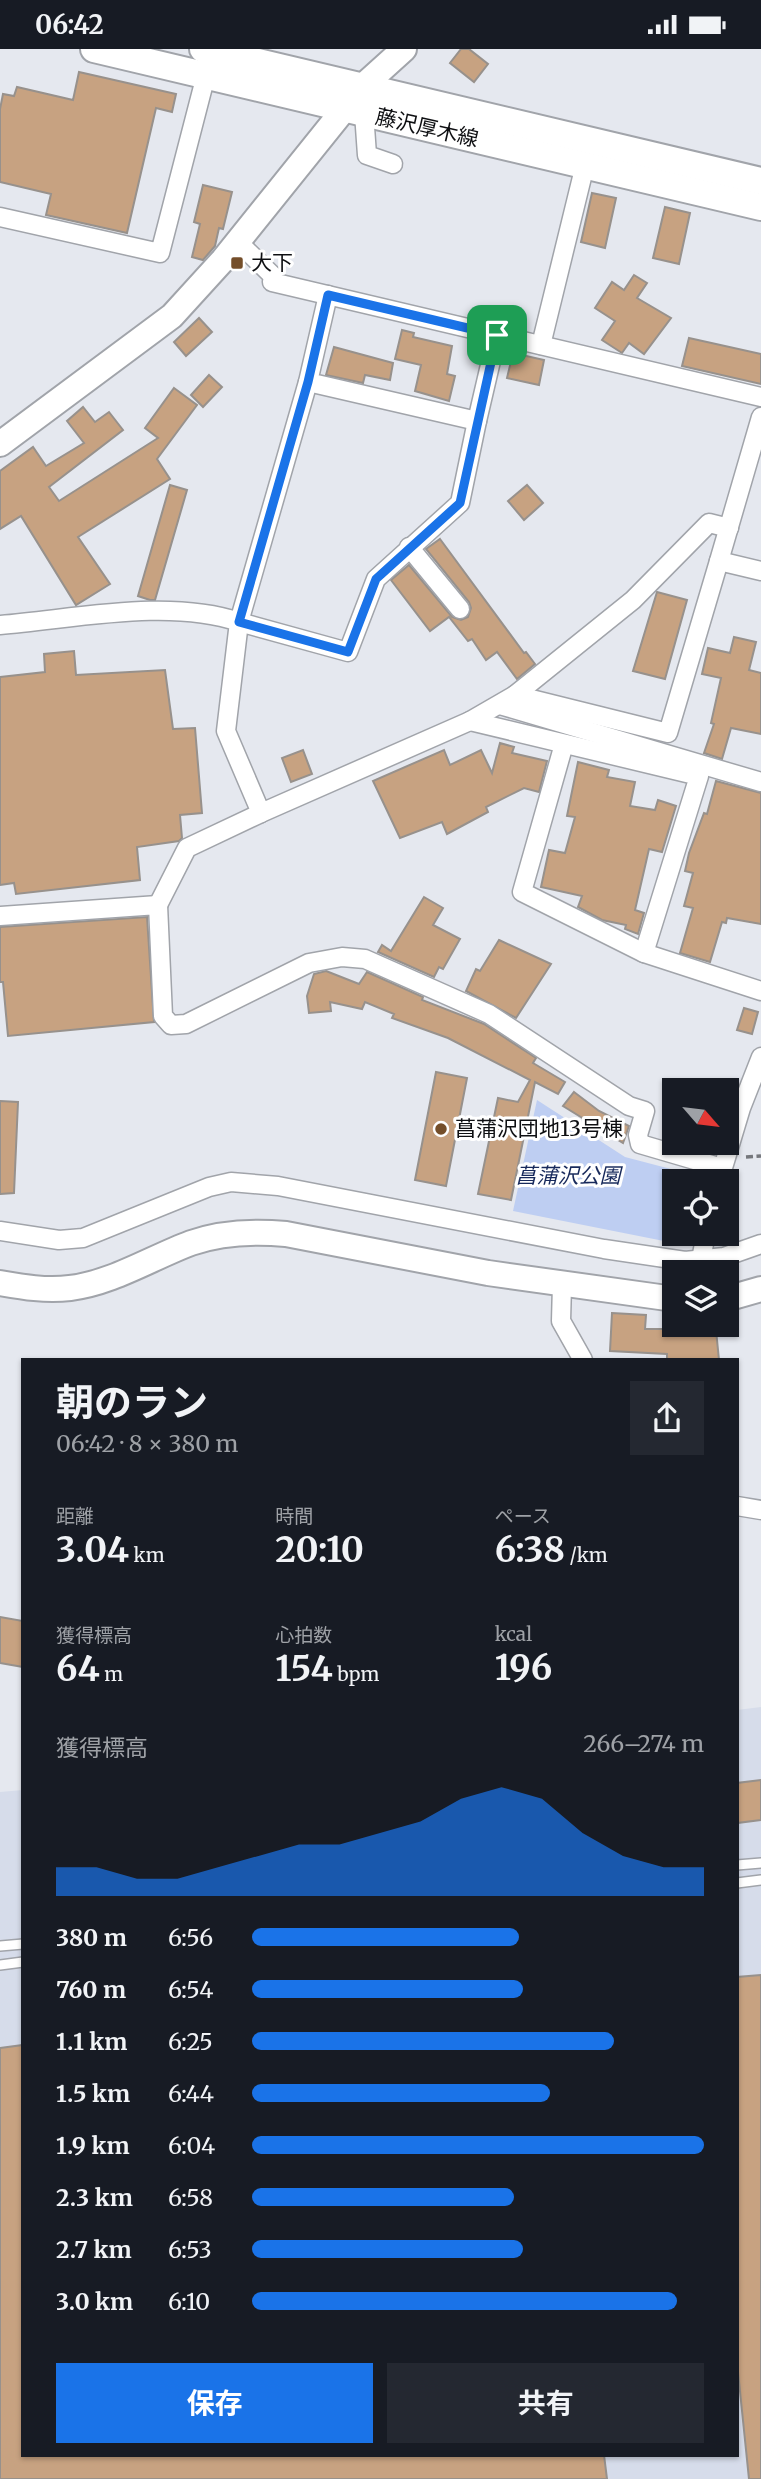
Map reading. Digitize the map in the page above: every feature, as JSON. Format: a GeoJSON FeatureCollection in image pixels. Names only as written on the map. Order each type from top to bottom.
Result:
{"type":"FeatureCollection","features":[{"type":"Feature","properties":{"kind":"main road","name":"藤沢厚木線"},"geometry":{"type":"LineString","coordinates":[[94,49],[761,207]]}},
{"type":"Feature","properties":{"kind":"main road","name":"藤沢厚木線"},"geometry":{"type":"LineString","coordinates":[[203,49],[761,181]]}},
{"type":"Feature","properties":{"kind":"street"},"geometry":{"type":"LineString","coordinates":[[0,444],[172,316],[355,111],[362,86],[404,49]]}},
{"type":"Feature","properties":{"kind":"street"},"geometry":{"type":"LineString","coordinates":[[0,216],[160,253],[206,75]]}},
{"type":"Feature","properties":{"kind":"street"},"geometry":{"type":"LineString","coordinates":[[355,111],[367,155],[393,164]]}},
{"type":"Feature","properties":{"kind":"street"},"geometry":{"type":"LineString","coordinates":[[541,345],[585,165]]}},
{"type":"Feature","properties":{"kind":"street"},"geometry":{"type":"LineString","coordinates":[[237,242],[273,276],[272,282],[761,397]]}},
{"type":"Feature","properties":{"kind":"street"},"geometry":{"type":"LineString","coordinates":[[261,813],[226,731],[239,622],[308,382],[328,295]]}},
{"type":"Feature","properties":{"kind":"street"},"geometry":{"type":"LineString","coordinates":[[0,625],[163,610],[191,611],[348,652],[376,579],[460,503],[497,335]]}},
{"type":"Feature","properties":{"kind":"street"},"geometry":{"type":"LineString","coordinates":[[308,382],[477,421]]}},
{"type":"Feature","properties":{"kind":"street"},"geometry":{"type":"LineString","coordinates":[[508,700],[668,733],[761,417]]}},
{"type":"Feature","properties":{"kind":"street"},"geometry":{"type":"LineString","coordinates":[[705,1169],[639,1143],[638,1135],[645,1111],[629,1106],[489,1014],[365,959],[342,957],[309,963],[186,1024],[171,1025],[163,1016],[158,905],[187,848],[470,721],[508,700],[633,600],[709,523],[729,528]]}},
{"type":"Feature","properties":{"kind":"street"},"geometry":{"type":"LineString","coordinates":[[409,547],[460,608]]}},
{"type":"Feature","properties":{"kind":"street"},"geometry":{"type":"LineString","coordinates":[[719,561],[761,571]]}},
{"type":"Feature","properties":{"kind":"street"},"geometry":{"type":"LineString","coordinates":[[508,700],[761,782]]}},
{"type":"Feature","properties":{"kind":"street"},"geometry":{"type":"LineString","coordinates":[[470,721],[699,776],[644,953]]}},
{"type":"Feature","properties":{"kind":"street"},"geometry":{"type":"LineString","coordinates":[[564,744],[522,891],[644,953],[761,991]]}},
{"type":"Feature","properties":{"kind":"street"},"geometry":{"type":"LineString","coordinates":[[0,916],[158,905]]}},
{"type":"Feature","properties":{"kind":"street"},"geometry":{"type":"LineString","coordinates":[[722,1169],[761,1057]]}},
{"type":"Feature","properties":{"kind":"street"},"geometry":{"type":"LineString","coordinates":[[0,1231],[59,1240],[83,1238],[209,1187],[231,1182],[278,1186],[662,1260]]}},
{"type":"Feature","properties":{"kind":"street"},"geometry":{"type":"LineString","coordinates":[[0,1283],[40,1290],[71,1288],[104,1280],[191,1243],[225,1234],[255,1231],[286,1234],[562,1285],[662,1298]]}},
{"type":"Feature","properties":{"kind":"street"},"geometry":{"type":"LineString","coordinates":[[716,1260],[761,1244]]}},
{"type":"Feature","properties":{"kind":"street"},"geometry":{"type":"LineString","coordinates":[[562,1285],[561,1321],[582,1358]]}},
{"type":"Feature","properties":{"kind":"street"},"geometry":{"type":"LineString","coordinates":[[739,1295],[761,1289]]}},
{"type":"Feature","properties":{"kind":"street"},"geometry":{"type":"LineString","coordinates":[[739,1506],[761,1510]]}},
{"type":"Feature","properties":{"kind":"lane"},"geometry":{"type":"LineString","coordinates":[[739,1865],[761,1863]]}},
{"type":"Feature","properties":{"kind":"lane"},"geometry":{"type":"LineString","coordinates":[[739,1883],[761,1880]]}},
{"type":"Feature","properties":{"kind":"lane"},"geometry":{"type":"LineString","coordinates":[[0,1946],[21,1944]]}},
{"type":"Feature","properties":{"kind":"lane"},"geometry":{"type":"LineString","coordinates":[[0,1965],[21,1962]]}},
{"type":"Feature","properties":{"kind":"path"},"geometry":{"type":"LineString","coordinates":[[746,1157],[761,1156]]}},
{"type":"Feature","properties":{"kind":"shaded area"},"geometry":{"type":"Polygon","coordinates":[[[761,1707],[761,2479],[0,2479],[0,1792],[21,1790],[21,2457],[739,2457],[739,1710],[761,1707]]]}},
{"type":"Feature","properties":{"kind":"green space","name":"菖蒲沢公園"},"geometry":{"type":"Polygon","coordinates":[[[537,1100],[625,1157],[671,1169],[662,1169],[662,1241],[513,1211],[537,1100]]]}},
{"type":"Feature","properties":{"kind":"building"},"geometry":{"type":"Polygon","coordinates":[[[461,49],[469,49],[488,64],[474,82],[450,63],[461,49]]]}},
{"type":"Feature","properties":{"kind":"building"},"geometry":{"type":"Polygon","coordinates":[[[79,72],[176,94],[172,112],[156,108],[127,233],[46,215],[51,194],[0,182],[0,109],[3,94],[14,96],[17,87],[73,100],[79,72]]]}},
{"type":"Feature","properties":{"kind":"building"},"geometry":{"type":"Polygon","coordinates":[[[203,185],[232,192],[223,229],[219,228],[215,246],[203,260],[192,257],[200,224],[194,222],[203,185]]]}},
{"type":"Feature","properties":{"kind":"building"},"geometry":{"type":"Polygon","coordinates":[[[592,193],[616,198],[605,248],[581,242],[592,193]]]}},
{"type":"Feature","properties":{"kind":"building"},"geometry":{"type":"Polygon","coordinates":[[[665,207],[690,213],[679,264],[653,258],[665,207]]]}},
{"type":"Feature","properties":{"kind":"building"},"geometry":{"type":"Polygon","coordinates":[[[634,275],[647,283],[637,298],[671,318],[644,354],[629,343],[622,353],[602,340],[615,321],[595,308],[612,282],[624,290],[634,275]]]}},
{"type":"Feature","properties":{"kind":"building"},"geometry":{"type":"Polygon","coordinates":[[[199,318],[212,332],[186,356],[174,342],[199,318]]]}},
{"type":"Feature","properties":{"kind":"building"},"geometry":{"type":"Polygon","coordinates":[[[402,330],[414,333],[413,337],[452,346],[447,374],[455,376],[449,401],[415,391],[421,365],[395,359],[402,330]]]}},
{"type":"Feature","properties":{"kind":"building"},"geometry":{"type":"Polygon","coordinates":[[[689,338],[761,354],[761,384],[682,366],[689,338]]]}},
{"type":"Feature","properties":{"kind":"building"},"geometry":{"type":"Polygon","coordinates":[[[334,347],[393,363],[390,380],[365,375],[363,383],[326,375],[334,347]]]}},
{"type":"Feature","properties":{"kind":"building"},"geometry":{"type":"Polygon","coordinates":[[[513,353],[544,360],[539,385],[507,378],[513,353]]]}},
{"type":"Feature","properties":{"kind":"building"},"geometry":{"type":"Polygon","coordinates":[[[209,375],[222,387],[203,407],[191,395],[209,375]]]}},
{"type":"Feature","properties":{"kind":"building"},"geometry":{"type":"Polygon","coordinates":[[[174,388],[197,405],[157,459],[170,479],[78,537],[110,584],[76,605],[21,516],[0,529],[0,471],[33,447],[46,466],[84,443],[67,421],[83,407],[95,422],[109,412],[123,430],[49,487],[59,501],[158,438],[145,428],[174,388]]]}},
{"type":"Feature","properties":{"kind":"building"},"geometry":{"type":"Polygon","coordinates":[[[170,485],[187,490],[155,600],[150,600],[138,596],[170,485]]]}},
{"type":"Feature","properties":{"kind":"building"},"geometry":{"type":"Polygon","coordinates":[[[527,485],[543,503],[524,520],[508,501],[527,485]]]}},
{"type":"Feature","properties":{"kind":"building"},"geometry":{"type":"Polygon","coordinates":[[[440,539],[524,653],[526,652],[535,664],[517,679],[497,652],[486,660],[472,639],[468,641],[449,617],[430,631],[391,580],[409,565],[452,617],[461,620],[468,617],[471,608],[469,602],[426,549],[440,539]]]}},
{"type":"Feature","properties":{"kind":"building"},"geometry":{"type":"Polygon","coordinates":[[[657,592],[687,600],[665,679],[633,671],[657,592]]]}},
{"type":"Feature","properties":{"kind":"building"},"geometry":{"type":"Polygon","coordinates":[[[734,637],[756,642],[749,670],[761,673],[761,734],[731,728],[722,759],[704,753],[714,724],[711,723],[721,678],[702,674],[708,648],[730,653],[734,637]]]}},
{"type":"Feature","properties":{"kind":"building"},"geometry":{"type":"Polygon","coordinates":[[[74,651],[76,675],[165,670],[173,729],[195,728],[202,813],[180,815],[182,838],[179,841],[137,847],[140,880],[16,894],[14,883],[0,885],[0,677],[45,672],[44,654],[74,651]]]}},
{"type":"Feature","properties":{"kind":"building"},"geometry":{"type":"Polygon","coordinates":[[[500,743],[514,747],[512,753],[547,761],[539,792],[524,788],[486,807],[488,812],[447,834],[442,822],[400,838],[373,781],[444,750],[450,765],[481,750],[492,773],[500,743]]]}},
{"type":"Feature","properties":{"kind":"building"},"geometry":{"type":"Polygon","coordinates":[[[303,750],[312,774],[291,782],[282,758],[303,750]]]}},
{"type":"Feature","properties":{"kind":"building"},"geometry":{"type":"Polygon","coordinates":[[[578,762],[609,770],[607,777],[635,782],[630,806],[655,810],[658,800],[676,806],[662,852],[649,849],[635,910],[644,913],[638,934],[625,929],[626,925],[602,920],[578,907],[582,896],[541,887],[549,850],[565,853],[575,817],[567,816],[578,762]]]}},
{"type":"Feature","properties":{"kind":"building"},"geometry":{"type":"Polygon","coordinates":[[[716,781],[761,793],[761,924],[727,918],[726,923],[722,922],[710,962],[680,953],[693,908],[684,906],[693,873],[685,871],[704,813],[707,814],[716,781]]]}},
{"type":"Feature","properties":{"kind":"building"},"geometry":{"type":"Polygon","coordinates":[[[424,897],[443,908],[433,925],[460,939],[443,969],[439,967],[434,977],[378,952],[382,945],[391,951],[424,897]]]}},
{"type":"Feature","properties":{"kind":"building"},"geometry":{"type":"Polygon","coordinates":[[[147,917],[154,1022],[8,1036],[3,982],[0,982],[0,927],[147,917]]]}},
{"type":"Feature","properties":{"kind":"building"},"geometry":{"type":"Polygon","coordinates":[[[499,940],[551,964],[516,1018],[466,991],[476,969],[480,971],[499,940]]]}},
{"type":"Feature","properties":{"kind":"building"},"geometry":{"type":"Polygon","coordinates":[[[326,971],[359,984],[367,972],[423,997],[422,1000],[484,1024],[536,1058],[533,1063],[565,1082],[558,1094],[535,1082],[511,1200],[478,1194],[498,1098],[518,1102],[530,1080],[448,1038],[392,1018],[394,1014],[365,1002],[362,1009],[330,1002],[331,1011],[309,1013],[307,996],[314,974],[326,971]]]}},
{"type":"Feature","properties":{"kind":"building"},"geometry":{"type":"Polygon","coordinates":[[[744,1008],[758,1012],[752,1034],[737,1030],[744,1008]]]}},
{"type":"Feature","properties":{"kind":"building","name":"菖蒲沢団地13号棟"},"geometry":{"type":"Polygon","coordinates":[[[436,1072],[467,1078],[446,1186],[415,1180],[436,1072]]]}},
{"type":"Feature","properties":{"kind":"building"},"geometry":{"type":"Polygon","coordinates":[[[574,1092],[599,1111],[629,1126],[623,1143],[563,1106],[574,1092]]]}},
{"type":"Feature","properties":{"kind":"building"},"geometry":{"type":"Polygon","coordinates":[[[0,1101],[18,1102],[14,1193],[0,1194],[0,1101]]]}},
{"type":"Feature","properties":{"kind":"building"},"geometry":{"type":"Polygon","coordinates":[[[612,1313],[646,1315],[645,1329],[662,1329],[662,1337],[717,1337],[719,1358],[667,1358],[667,1354],[610,1351],[612,1313]]]}},
{"type":"Feature","properties":{"kind":"building"},"geometry":{"type":"Polygon","coordinates":[[[0,1617],[21,1621],[21,1667],[0,1663],[0,1617]]]}},
{"type":"Feature","properties":{"kind":"building"},"geometry":{"type":"Polygon","coordinates":[[[761,1780],[761,1820],[739,1823],[739,1783],[761,1780]]]}},
{"type":"Feature","properties":{"kind":"building"},"geometry":{"type":"Polygon","coordinates":[[[761,1975],[761,2479],[749,2479],[739,2382],[739,1977],[761,1975]]]}},
{"type":"Feature","properties":{"kind":"building"},"geometry":{"type":"Polygon","coordinates":[[[21,2045],[21,2457],[604,2457],[607,2479],[0,2479],[0,2048],[21,2045]]]}},
{"type":"Feature","properties":{"kind":"place","name":"大下"},"geometry":{"type":"Point","coordinates":[237,263]}},
{"type":"Feature","properties":{"kind":"place","name":"菖蒲沢団地13号棟"},"geometry":{"type":"Point","coordinates":[441,1129]}},
{"type":"Feature","properties":{"kind":"route"},"geometry":{"type":"LineString","coordinates":[[328,295],[497,335],[460,503],[376,579],[348,652],[239,622],[308,382],[328,295]]}}]}
